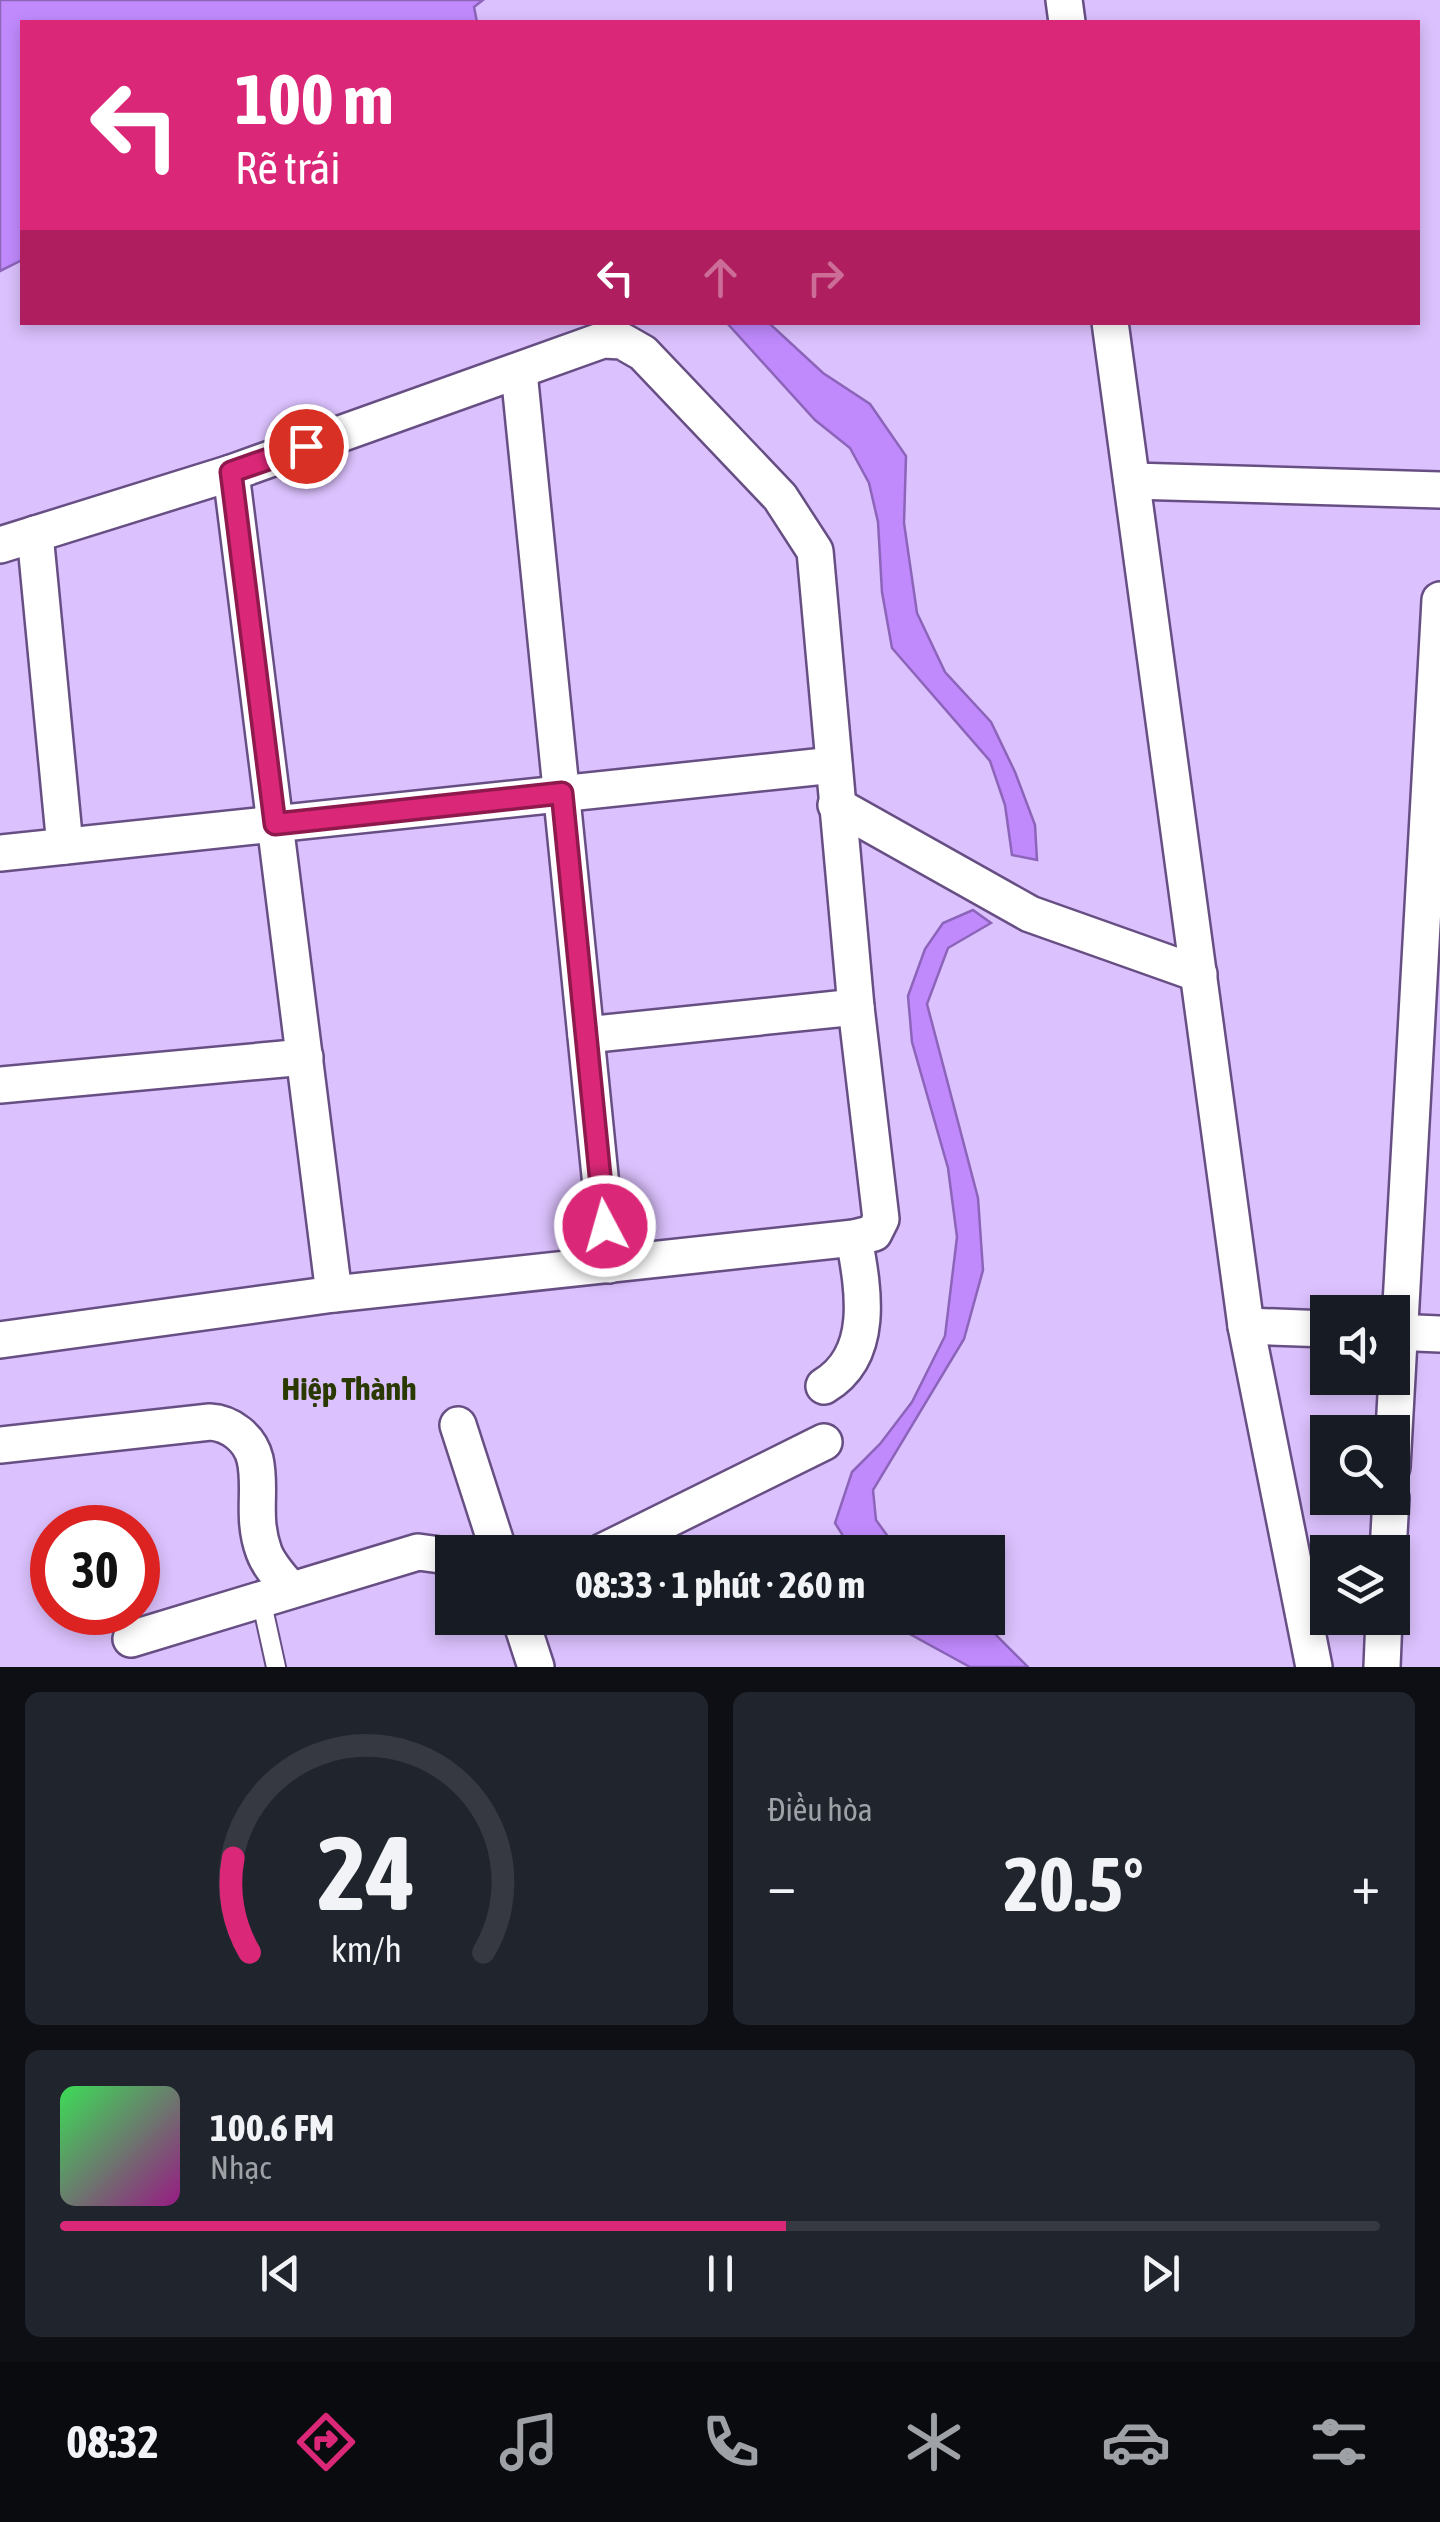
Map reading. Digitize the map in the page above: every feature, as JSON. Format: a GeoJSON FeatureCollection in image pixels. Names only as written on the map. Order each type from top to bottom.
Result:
{"type":"FeatureCollection","features":[{"type":"Feature","properties":{"kind":"street"},"geometry":{"type":"LineString","coordinates":[[1110,325],[1246,1326],[1314,1667]]}},
{"type":"Feature","properties":{"kind":"street"},"geometry":{"type":"LineString","coordinates":[[0,545],[231,472],[603,340],[622,341],[643,353],[780,497],[814,551],[856,1007],[881,1219],[874,1233],[854,1238],[334,1294],[0,1340]]}},
{"type":"Feature","properties":{"kind":"street"},"geometry":{"type":"LineString","coordinates":[[519,372],[609,1265]]}},
{"type":"Feature","properties":{"kind":"street"},"geometry":{"type":"LineString","coordinates":[[231,472],[334,1294]]}},
{"type":"Feature","properties":{"kind":"street"},"geometry":{"type":"LineString","coordinates":[[1132,480],[1440,490]]}},
{"type":"Feature","properties":{"kind":"street"},"geometry":{"type":"LineString","coordinates":[[35,534],[66,846]]}},
{"type":"Feature","properties":{"kind":"street"},"geometry":{"type":"LineString","coordinates":[[1398,1295],[1440,600]]}},
{"type":"Feature","properties":{"kind":"street"},"geometry":{"type":"LineString","coordinates":[[0,853],[834,764]]}},
{"type":"Feature","properties":{"kind":"street"},"geometry":{"type":"LineString","coordinates":[[836,805],[1030,914],[1199,974]]}},
{"type":"Feature","properties":{"kind":"street"},"geometry":{"type":"LineString","coordinates":[[586,1035],[856,1007]]}},
{"type":"Feature","properties":{"kind":"street"},"geometry":{"type":"LineString","coordinates":[[0,1085],[305,1058]]}},
{"type":"Feature","properties":{"kind":"street"},"geometry":{"type":"LineString","coordinates":[[824,1386],[838,1378],[855,1353],[862,1322],[864,1294],[854,1238]]}},
{"type":"Feature","properties":{"kind":"street"},"geometry":{"type":"LineString","coordinates":[[1246,1326],[1310,1328]]}},
{"type":"Feature","properties":{"kind":"street"},"geometry":{"type":"LineString","coordinates":[[1410,1333],[1440,1334]]}},
{"type":"Feature","properties":{"kind":"street"},"geometry":{"type":"LineString","coordinates":[[0,1445],[210,1422],[229,1425],[255,1457],[255,1516],[276,1595]]}},
{"type":"Feature","properties":{"kind":"street"},"geometry":{"type":"LineString","coordinates":[[458,1425],[494,1535]]}},
{"type":"Feature","properties":{"kind":"street"},"geometry":{"type":"LineString","coordinates":[[636,1535],[824,1442]]}},
{"type":"Feature","properties":{"kind":"street"},"geometry":{"type":"LineString","coordinates":[[131,1639],[418,1552],[435,1554]]}},
{"type":"Feature","properties":{"kind":"street"},"geometry":{"type":"LineString","coordinates":[[526,1635],[536,1667]]}},
{"type":"Feature","properties":{"kind":"street"},"geometry":{"type":"LineString","coordinates":[[1382,1667],[1383,1635]]}},
{"type":"Feature","properties":{"kind":"lane"},"geometry":{"type":"LineString","coordinates":[[276,1595],[276,1667]]}},
{"type":"Feature","properties":{"kind":"shaded area"},"geometry":{"type":"Polygon","coordinates":[[[0,0],[483,0],[474,7],[477,20],[20,20],[20,261],[0,271],[0,0]]]}},
{"type":"Feature","properties":{"kind":"shaded area"},"geometry":{"type":"Polygon","coordinates":[[[729,325],[771,325],[823,373],[870,404],[906,456],[904,523],[917,613],[945,672],[991,722],[1035,825],[1037,860],[1012,855],[1005,805],[990,761],[892,648],[882,592],[878,522],[869,483],[850,448],[815,420],[729,325]]]}},
{"type":"Feature","properties":{"kind":"shaded area"},"geometry":{"type":"Polygon","coordinates":[[[973,910],[991,923],[948,948],[927,1004],[978,1198],[983,1270],[964,1339],[873,1490],[876,1520],[887,1535],[842,1535],[835,1523],[852,1472],[880,1444],[912,1402],[945,1336],[957,1237],[948,1168],[912,1042],[908,996],[925,949],[943,923],[973,910]]]}},
{"type":"Feature","properties":{"kind":"shaded area"},"geometry":{"type":"Polygon","coordinates":[[[912,1635],[996,1635],[1028,1667],[970,1667],[912,1635]]]}},
{"type":"Feature","properties":{"kind":"district","name":"Hiệp Thành"},"geometry":{"type":"Point","coordinates":[349,1389]}},
{"type":"Feature","properties":{"kind":"route"},"geometry":{"type":"LineString","coordinates":[[306,446],[231,472],[275,824],[562,793],[605,1226]]}}]}
